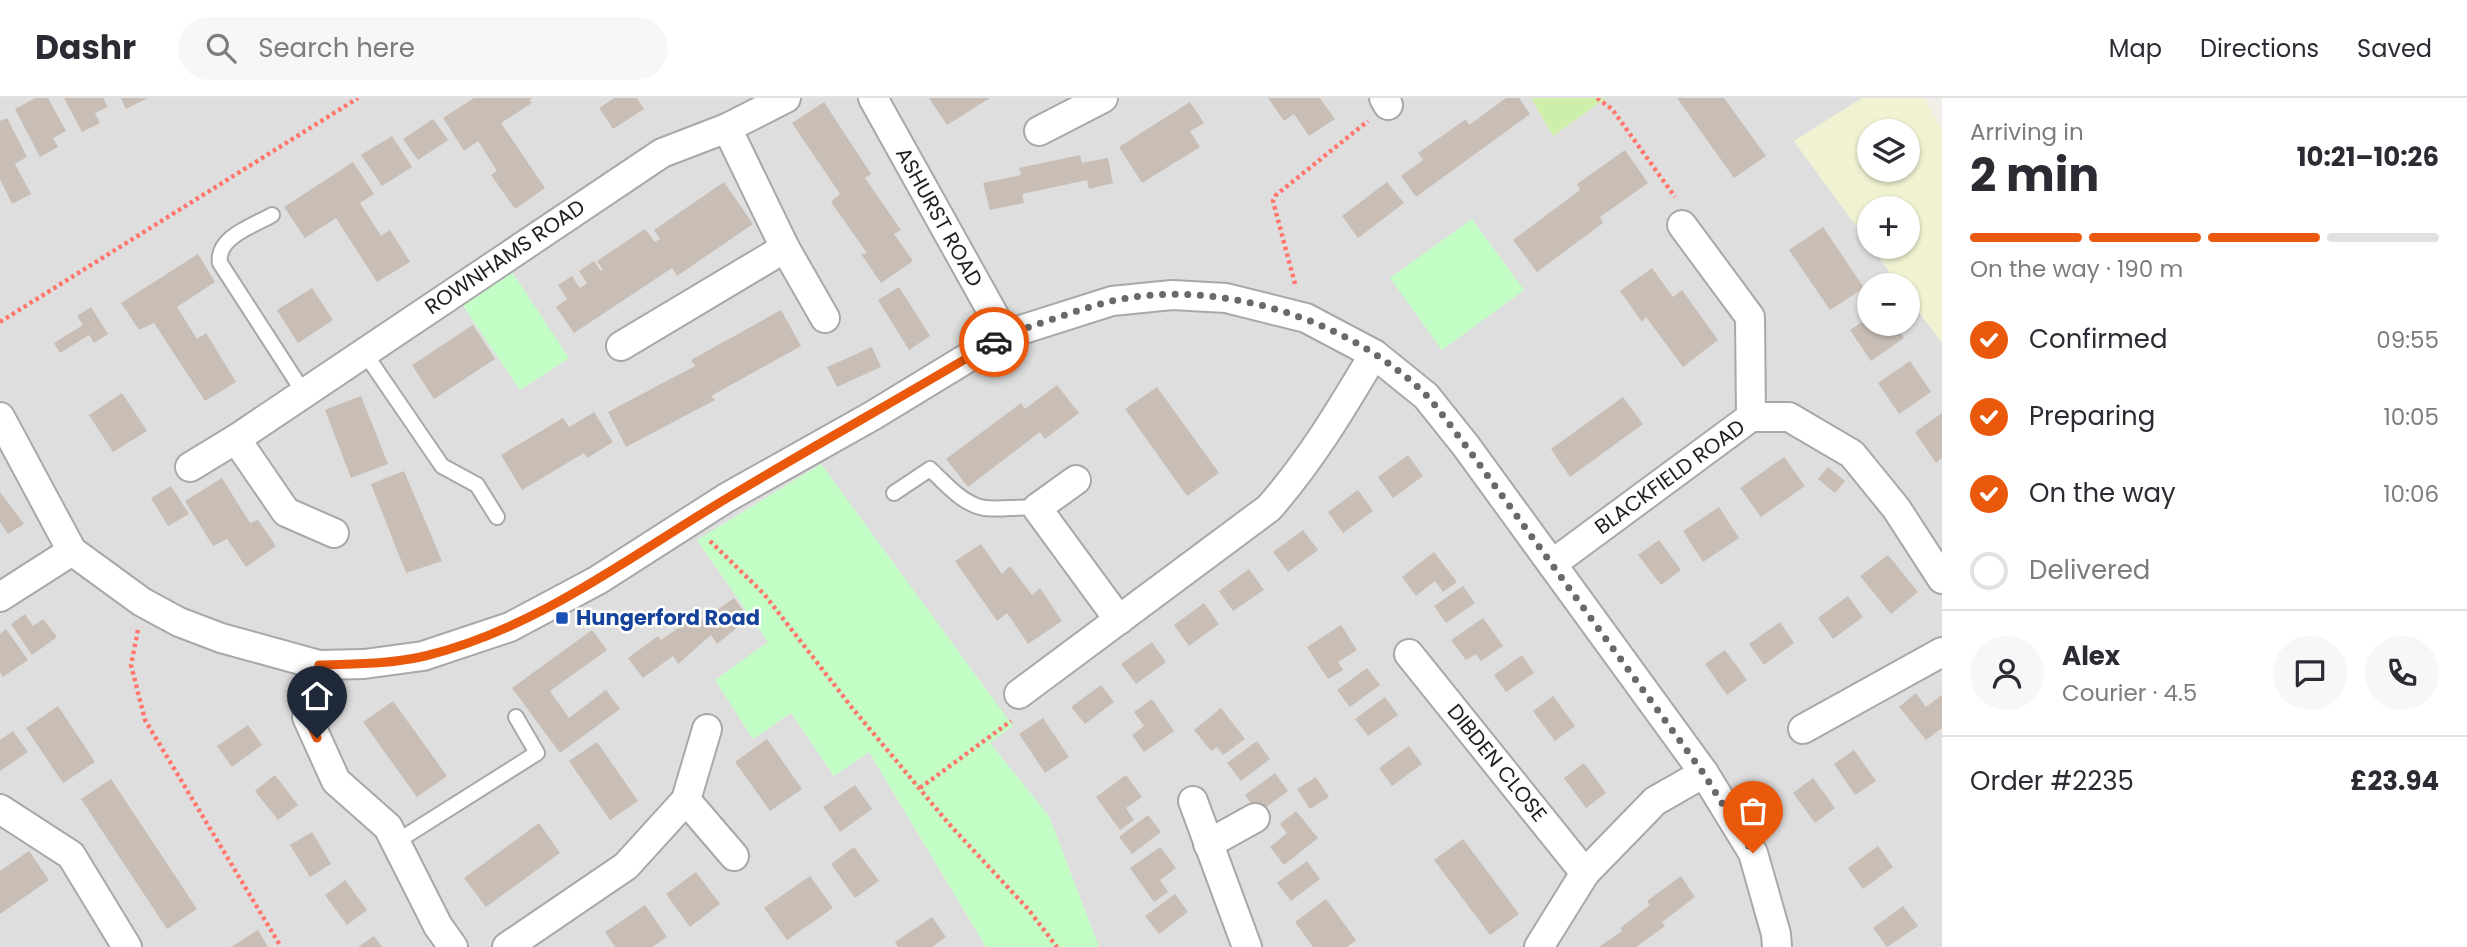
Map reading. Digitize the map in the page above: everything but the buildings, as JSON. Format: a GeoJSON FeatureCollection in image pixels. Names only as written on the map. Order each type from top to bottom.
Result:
{"type":"FeatureCollection","features":[{"type":"Feature","properties":{"kind":"street","name":"ROWNHAMS ROAD"},"geometry":{"type":"LineString","coordinates":[[190,467],[236,439],[663,153],[727,128],[786,98]]}},
{"type":"Feature","properties":{"kind":"street","name":"ASHURST ROAD"},"geometry":{"type":"LineString","coordinates":[[873,98],[1005,335]]}},
{"type":"Feature","properties":{"kind":"street"},"geometry":{"type":"LineString","coordinates":[[1038,131],[1103,98]]}},
{"type":"Feature","properties":{"kind":"street"},"geometry":{"type":"LineString","coordinates":[[727,128],[785,248],[825,318]]}},
{"type":"Feature","properties":{"kind":"street","name":"BLACKFIELD ROAD"},"geometry":{"type":"LineString","coordinates":[[1552,564],[1751,417],[1750,317],[1680,213]]}},
{"type":"Feature","properties":{"kind":"street"},"geometry":{"type":"LineString","coordinates":[[621,346],[785,248]]}},
{"type":"Feature","properties":{"kind":"street"},"geometry":{"type":"LineString","coordinates":[[0,417],[72,551],[142,602],[179,622],[221,638],[319,665],[364,664],[423,656],[510,627],[598,580],[688,523],[1005,335],[1112,301],[1172,295],[1226,298],[1306,318],[1374,354],[1426,396],[1552,564],[1704,774],[1753,853],[1776,934],[1777,947]]}},
{"type":"Feature","properties":{"kind":"street"},"geometry":{"type":"LineString","coordinates":[[1019,694],[1269,508],[1299,474],[1326,436],[1374,354]]}},
{"type":"Feature","properties":{"kind":"street"},"geometry":{"type":"LineString","coordinates":[[1751,417],[1789,417],[1852,454],[1896,508],[1942,579]]}},
{"type":"Feature","properties":{"kind":"street"},"geometry":{"type":"LineString","coordinates":[[236,439],[286,512],[334,533]]}},
{"type":"Feature","properties":{"kind":"street"},"geometry":{"type":"LineString","coordinates":[[1076,480],[1037,508],[1119,620]]}},
{"type":"Feature","properties":{"kind":"street"},"geometry":{"type":"LineString","coordinates":[[0,597],[72,551]]}},
{"type":"Feature","properties":{"kind":"street"},"geometry":{"type":"LineString","coordinates":[[1802,729],[1942,652]]}},
{"type":"Feature","properties":{"kind":"street","name":"DIBDEN CLOSE"},"geometry":{"type":"LineString","coordinates":[[1409,654],[1585,873]]}},
{"type":"Feature","properties":{"kind":"street"},"geometry":{"type":"LineString","coordinates":[[319,665],[307,717],[336,781],[388,827],[438,926],[453,947]]}},
{"type":"Feature","properties":{"kind":"street"},"geometry":{"type":"LineString","coordinates":[[507,947],[626,866],[686,800],[707,729]]}},
{"type":"Feature","properties":{"kind":"street"},"geometry":{"type":"LineString","coordinates":[[1539,947],[1585,873],[1654,802],[1704,774]]}},
{"type":"Feature","properties":{"kind":"street"},"geometry":{"type":"LineString","coordinates":[[686,800],[734,856]]}},
{"type":"Feature","properties":{"kind":"street"},"geometry":{"type":"LineString","coordinates":[[1193,801],[1247,947]]}},
{"type":"Feature","properties":{"kind":"street"},"geometry":{"type":"LineString","coordinates":[[0,809],[71,855],[127,947]]}},
{"type":"Feature","properties":{"kind":"street"},"geometry":{"type":"LineString","coordinates":[[1208,844],[1255,818]]}},
{"type":"Feature","properties":{"kind":"lane"},"geometry":{"type":"LineString","coordinates":[[272,215],[227,240],[219,251],[220,262],[304,393]]}},
{"type":"Feature","properties":{"kind":"lane"},"geometry":{"type":"LineString","coordinates":[[363,352],[442,466],[477,485],[497,517]]}},
{"type":"Feature","properties":{"kind":"lane"},"geometry":{"type":"LineString","coordinates":[[894,493],[930,469],[961,497],[975,505],[986,508],[1037,508]]}},
{"type":"Feature","properties":{"kind":"lane"},"geometry":{"type":"LineString","coordinates":[[396,842],[537,753],[516,717]]}},
{"type":"Feature","properties":{"kind":"path"},"geometry":{"type":"LineString","coordinates":[[0,322],[358,98]]}},
{"type":"Feature","properties":{"kind":"path"},"geometry":{"type":"LineString","coordinates":[[1597,98],[1612,109],[1680,213]]}},
{"type":"Feature","properties":{"kind":"path"},"geometry":{"type":"LineString","coordinates":[[1295,284],[1273,201],[1276,195],[1386,102]]}},
{"type":"Feature","properties":{"kind":"path"},"geometry":{"type":"LineString","coordinates":[[688,523],[743,570],[764,594],[853,709],[949,824],[1028,909],[1057,947]]}},
{"type":"Feature","properties":{"kind":"path"},"geometry":{"type":"LineString","coordinates":[[142,602],[131,665],[145,720],[281,947]]}},
{"type":"Feature","properties":{"kind":"path"},"geometry":{"type":"LineString","coordinates":[[920,788],[1029,707],[1019,694]]}},
{"type":"Feature","properties":{"kind":"shaded area"},"geometry":{"type":"Polygon","coordinates":[[[0,98],[1531,98],[1553,136],[1606,98],[1862,98],[1794,141],[1857,227],[1857,259],[1880,259],[1890,273],[1857,273],[1857,336],[1920,336],[1920,313],[1942,343],[1942,947],[0,947],[0,98]]]}},
{"type":"Feature","properties":{"kind":"green space"},"geometry":{"type":"Polygon","coordinates":[[[1531,98],[1606,98],[1553,136],[1531,98]]]}},
{"type":"Feature","properties":{"kind":"green space"},"geometry":{"type":"Polygon","coordinates":[[[1862,98],[1924,98],[1942,131],[1942,343],[1920,313],[1920,273],[1890,273],[1880,259],[1920,259],[1920,196],[1857,196],[1857,228],[1794,141],[1862,98]]]}},
{"type":"Feature","properties":{"kind":"green space"},"geometry":{"type":"Polygon","coordinates":[[[1472,219],[1524,290],[1442,350],[1390,278],[1472,219]]]}},
{"type":"Feature","properties":{"kind":"green space"},"geometry":{"type":"Polygon","coordinates":[[[512,272],[569,358],[520,390],[462,304],[512,272]]]}},
{"type":"Feature","properties":{"kind":"green space"},"geometry":{"type":"Polygon","coordinates":[[[821,464],[1013,726],[990,743],[1049,816],[1099,947],[986,947],[869,752],[834,776],[791,713],[753,739],[715,680],[768,642],[697,540],[821,464]]]}},
{"type":"Feature","properties":{"kind":"way so far"},"geometry":{"type":"LineString","coordinates":[[994,342],[1005,335],[1112,301],[1172,295],[1226,298],[1306,318],[1374,354],[1426,396],[1466,446],[1704,774],[1753,853]]}},
{"type":"Feature","properties":{"kind":"place","name":"Hungerford Road"},"geometry":{"type":"Point","coordinates":[562,618]}},
{"type":"Feature","properties":{"kind":"route"},"geometry":{"type":"LineString","coordinates":[[317,738],[307,717],[319,665],[364,664],[423,656],[510,627],[598,580],[726,498],[872,416],[994,342]]}}]}
